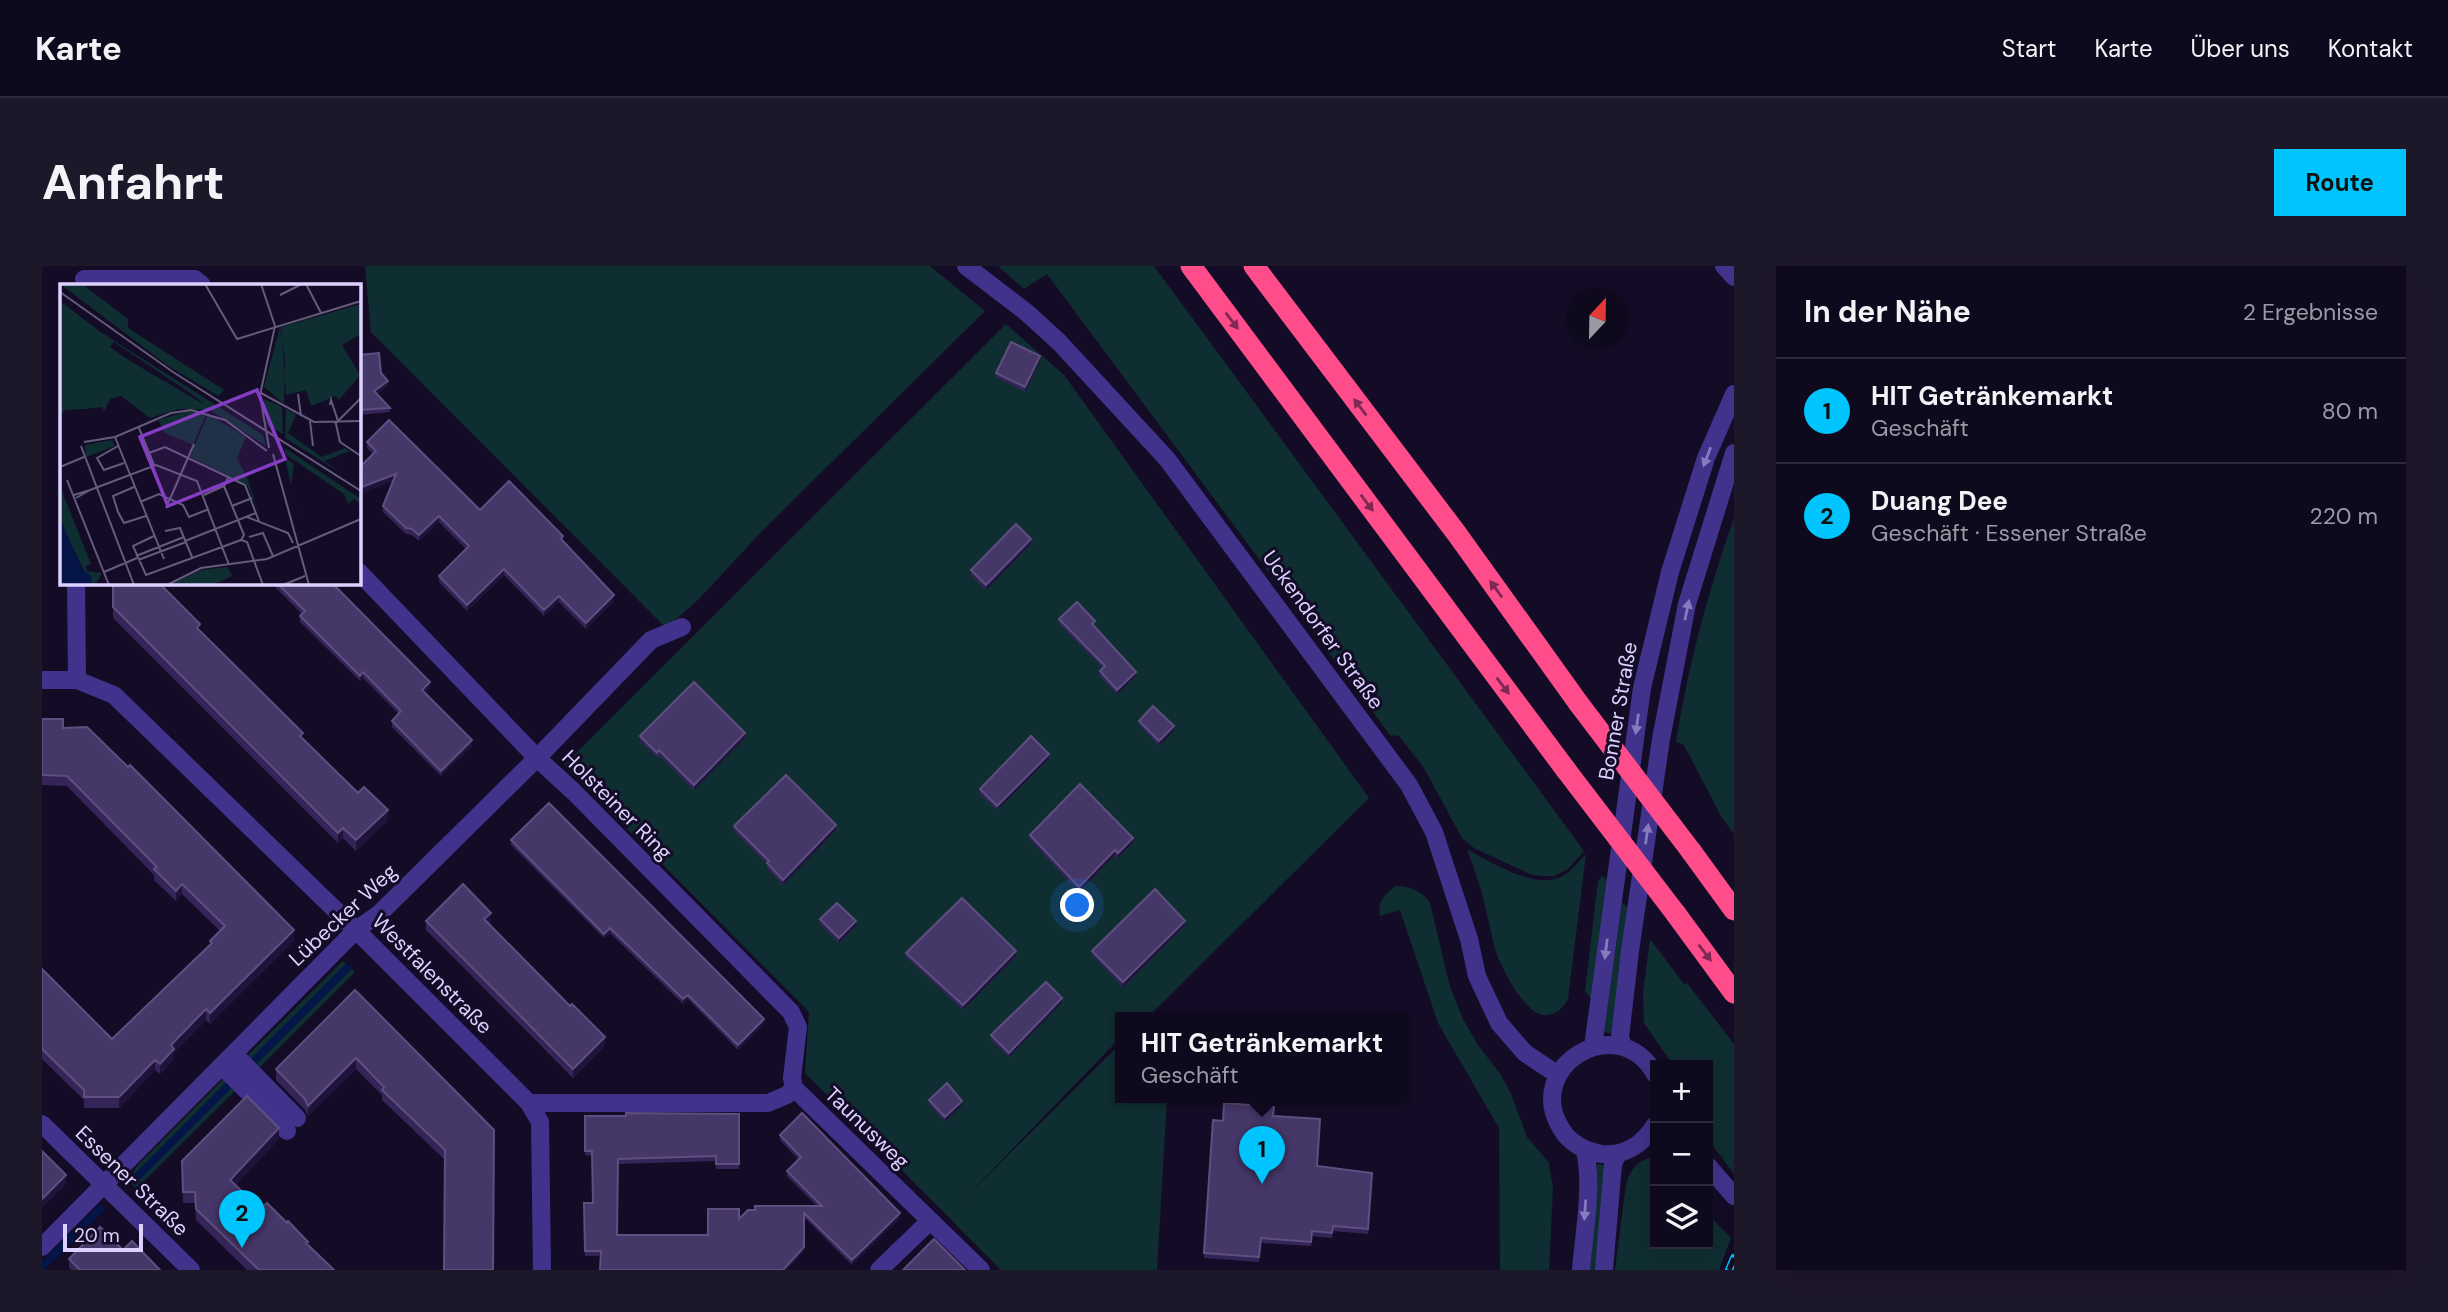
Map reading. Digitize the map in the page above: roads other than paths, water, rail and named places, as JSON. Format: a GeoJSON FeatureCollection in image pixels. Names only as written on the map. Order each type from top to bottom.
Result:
{"type":"FeatureCollection","features":[{"type":"Feature","properties":{"kind":"highway"},"geometry":{"type":"LineString","coordinates":[[1191,266],[1734,993]]}},
{"type":"Feature","properties":{"kind":"highway"},"geometry":{"type":"LineString","coordinates":[[1254,266],[1457,534],[1579,704],[1734,911]]}},
{"type":"Feature","properties":{"kind":"street","name":"Uckendorfer Straße"},"geometry":{"type":"LineString","coordinates":[[966,266],[1026,312],[1059,342],[1167,459],[1401,774],[1434,832],[1469,939],[1477,976],[1499,1023],[1525,1053],[1558,1075]]}},
{"type":"Feature","properties":{"kind":"street"},"geometry":{"type":"LineString","coordinates":[[1724,266],[1734,277]]}},
{"type":"Feature","properties":{"kind":"street"},"geometry":{"type":"LineString","coordinates":[[83,277],[195,279],[201,284]]}},
{"type":"Feature","properties":{"kind":"street","name":"Bonner Straße"},"geometry":{"type":"LineString","coordinates":[[1593,1047],[1642,688],[1670,572],[1706,458],[1734,394]]}},
{"type":"Feature","properties":{"kind":"street"},"geometry":{"type":"LineString","coordinates":[[1622,1047],[1620,1037],[1630,951],[1661,739],[1687,604],[1734,453]]}},
{"type":"Feature","properties":{"kind":"street","name":"Holsteiner Ring"},"geometry":{"type":"LineString","coordinates":[[360,573],[537,758],[792,1012],[798,1027],[792,1078],[794,1088]]}},
{"type":"Feature","properties":{"kind":"street"},"geometry":{"type":"LineString","coordinates":[[76,584],[77,680]]}},
{"type":"Feature","properties":{"kind":"street","name":"Lübecker Weg"},"geometry":{"type":"LineString","coordinates":[[42,1247],[356,930],[380,913],[537,758],[651,640],[682,627]]}},
{"type":"Feature","properties":{"kind":"street","name":"Westfalenstraße"},"geometry":{"type":"LineString","coordinates":[[42,680],[77,680],[114,695],[529,1103],[540,1122],[542,1270]]}},
{"type":"Feature","properties":{"kind":"street"},"geometry":{"type":"LineString","coordinates":[[1650,1067],[1645,1060],[1622,1047],[1593,1047],[1573,1057],[1558,1075],[1553,1087],[1554,1112],[1565,1135],[1585,1150],[1601,1154],[1618,1153],[1641,1142],[1650,1131]]}},
{"type":"Feature","properties":{"kind":"street"},"geometry":{"type":"LineString","coordinates":[[228,1060],[292,1125]]}},
{"type":"Feature","properties":{"kind":"street","name":"Taunusweg"},"geometry":{"type":"LineString","coordinates":[[529,1103],[768,1103],[787,1095],[794,1088],[981,1270]]}},
{"type":"Feature","properties":{"kind":"street","name":"Essener Straße"},"geometry":{"type":"LineString","coordinates":[[42,1124],[191,1270]]}},
{"type":"Feature","properties":{"kind":"street"},"geometry":{"type":"LineString","coordinates":[[1581,1270],[1587,1192],[1585,1150]]}},
{"type":"Feature","properties":{"kind":"street"},"geometry":{"type":"LineString","coordinates":[[1604,1270],[1610,1194],[1618,1153]]}},
{"type":"Feature","properties":{"kind":"street"},"geometry":{"type":"LineString","coordinates":[[1713,1172],[1734,1196]]}},
{"type":"Feature","properties":{"kind":"street"},"geometry":{"type":"LineString","coordinates":[[879,1270],[930,1221]]}},
{"type":"Feature","properties":{"kind":"waterway"},"geometry":{"type":"LineString","coordinates":[[255,1060],[347,968]]}},
{"type":"Feature","properties":{"kind":"waterway"},"geometry":{"type":"LineString","coordinates":[[138,1176],[227,1087]]}},
{"type":"Feature","properties":{"kind":"waterway"},"geometry":{"type":"LineString","coordinates":[[42,1267],[100,1209]]}},
{"type":"Feature","properties":{"kind":"railway"},"geometry":{"type":"LineString","coordinates":[[1729,1270],[1734,1258]]}},
{"type":"Feature","properties":{"kind":"place","name":"HIT Getränkemarkt"},"geometry":{"type":"Point","coordinates":[1262,1184]}},
{"type":"Feature","properties":{"kind":"place","name":"Duang Dee"},"geometry":{"type":"Point","coordinates":[242,1248]}}]}
